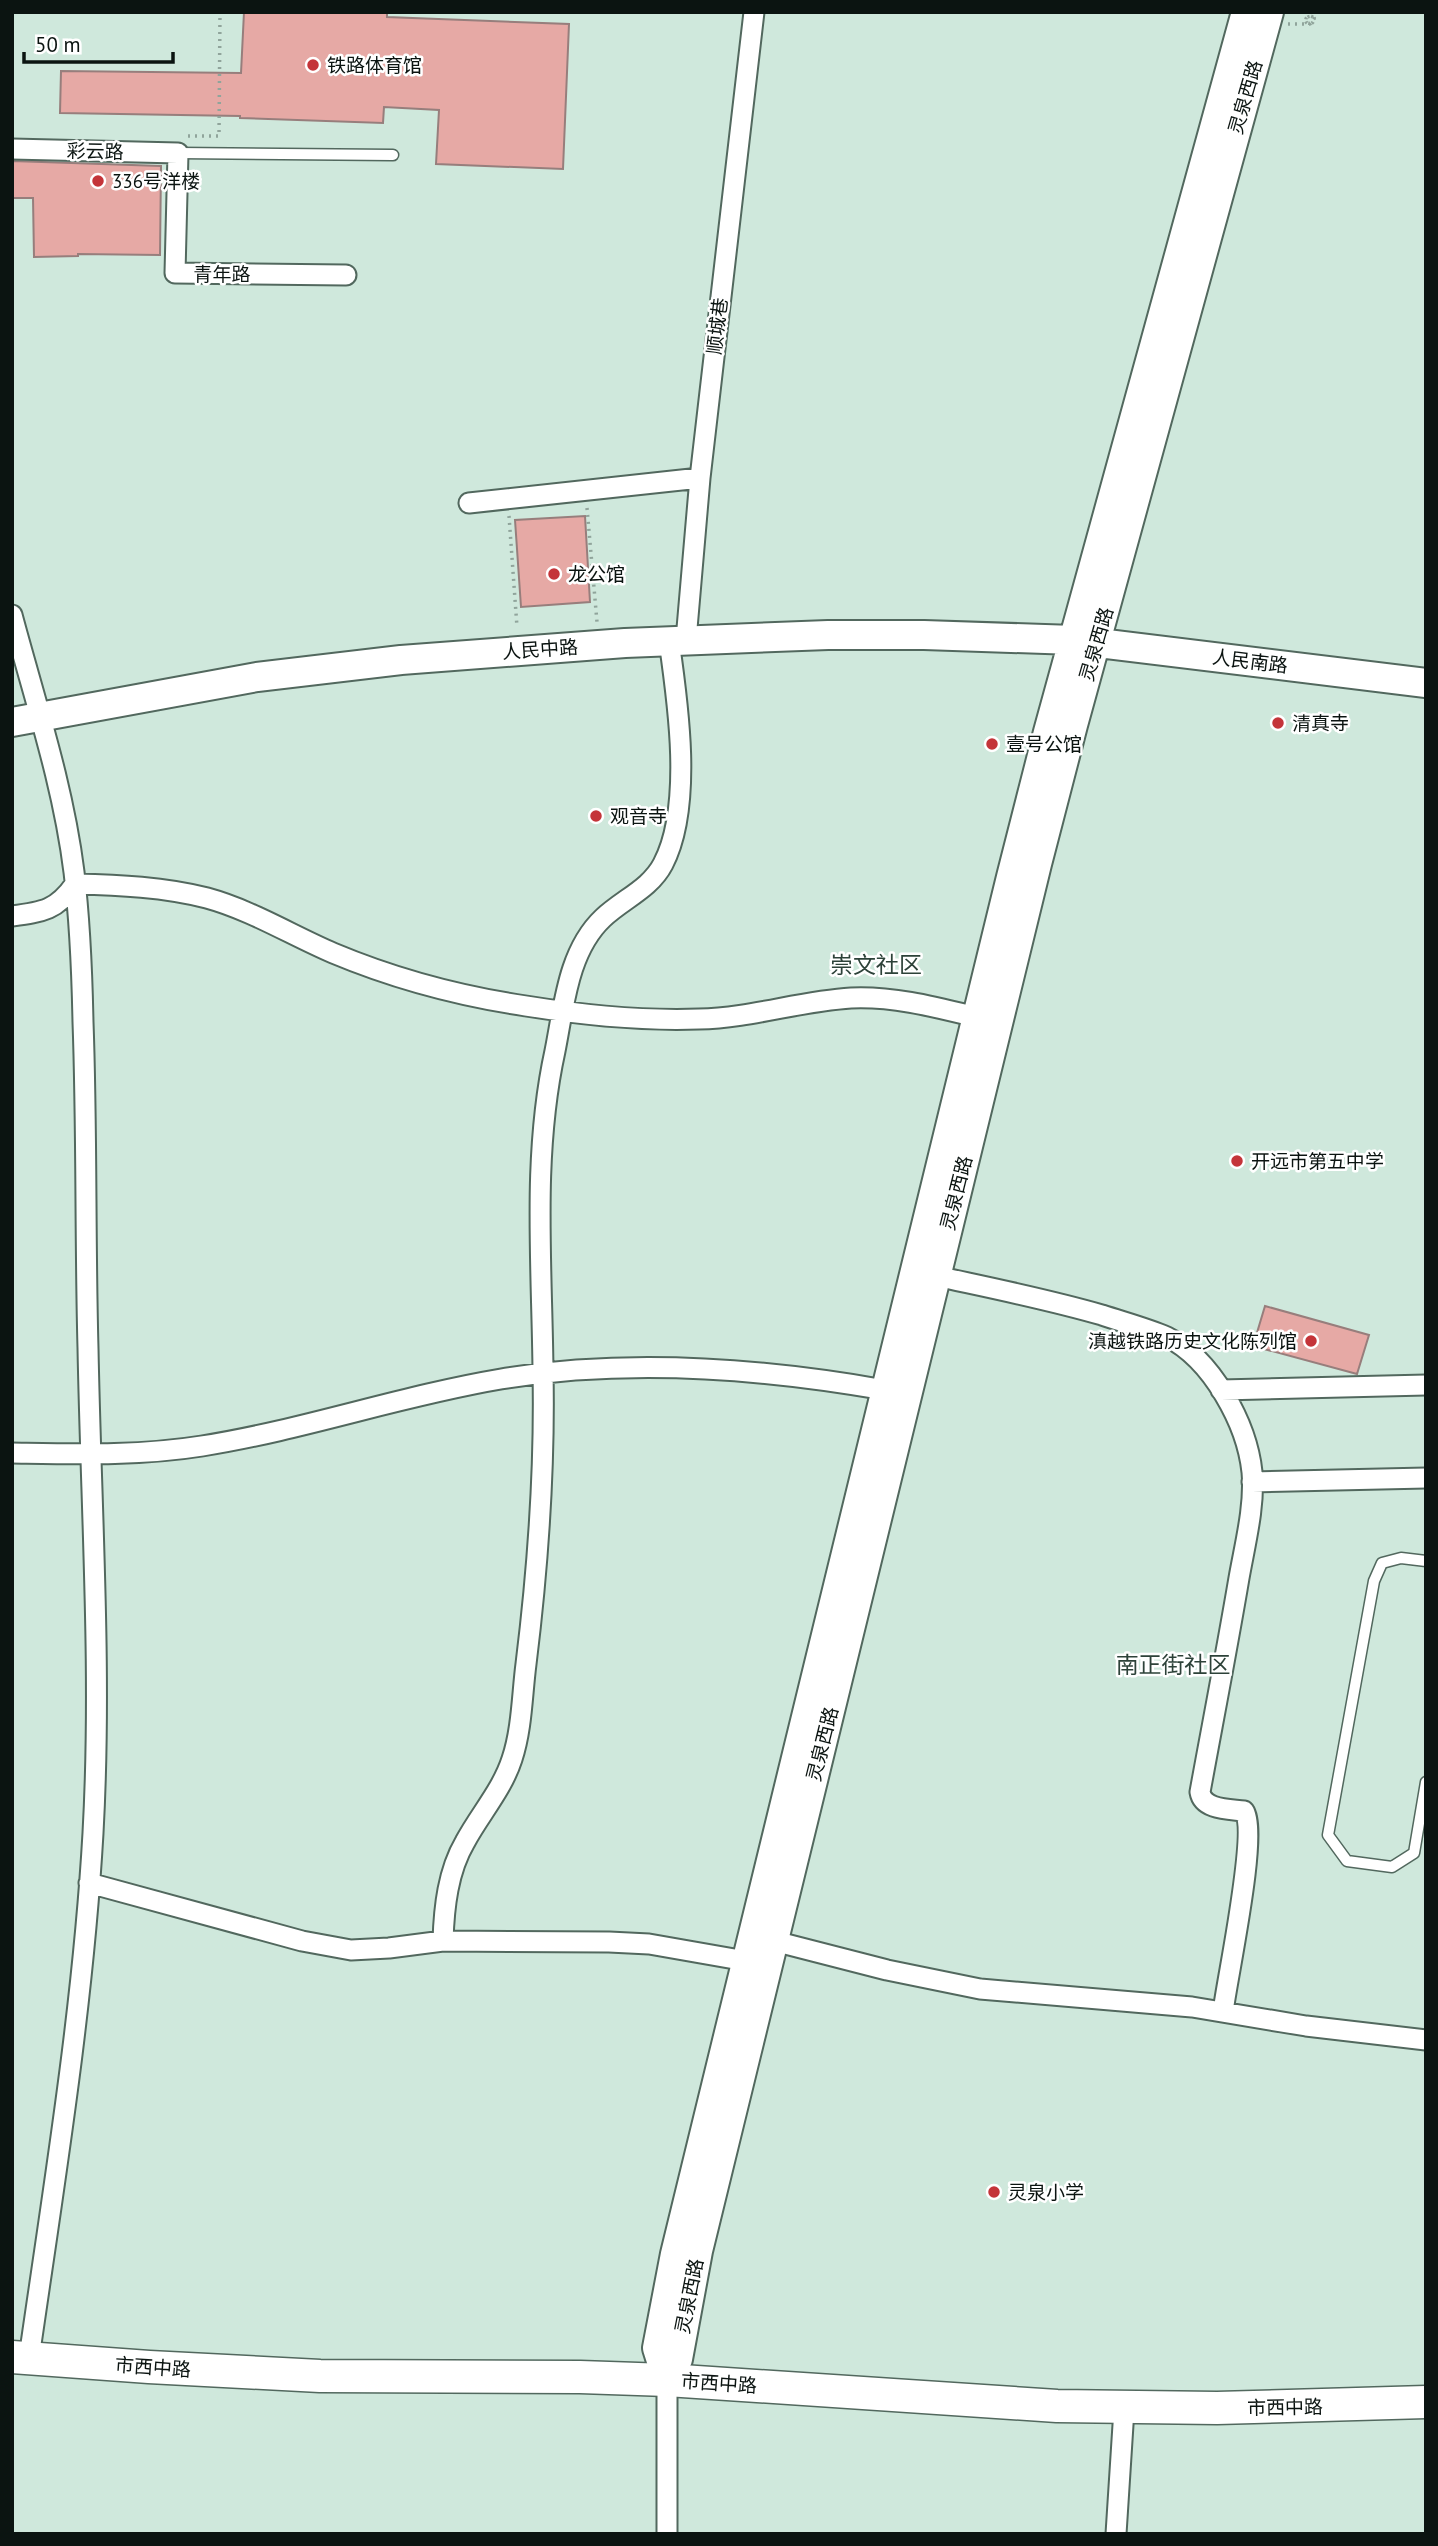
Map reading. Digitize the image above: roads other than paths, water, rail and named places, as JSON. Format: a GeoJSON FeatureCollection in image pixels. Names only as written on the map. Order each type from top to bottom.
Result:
{"type":"FeatureCollection","features":[{"type":"Feature","properties":{"kind":"main road","name":"灵泉西路"},"geometry":{"type":"LineString","coordinates":[[667,2380],[678,2359],[698,2251],[1040,851],[1085,641],[1246,12]]}},
{"type":"Feature","properties":{"kind":"main road","name":"灵泉西路"},"geometry":{"type":"LineString","coordinates":[[667,2380],[657,2348],[663,2305],[976,1017],[1045,745],[1085,641],[1269,12]]}},
{"type":"Feature","properties":{"kind":"main road","name":"人民中路"},"geometry":{"type":"LineString","coordinates":[[12,722],[283,674],[519,650],[677,641],[910,635],[1085,641]]}},
{"type":"Feature","properties":{"kind":"main road","name":"人民南路"},"geometry":{"type":"LineString","coordinates":[[1085,641],[1426,683]]}},
{"type":"Feature","properties":{"kind":"main road","name":"市西中路"},"geometry":{"type":"LineString","coordinates":[[21,2357],[320,2376],[667,2380],[992,2403],[1124,2409],[1426,2402]]}},
{"type":"Feature","properties":{"kind":"street","name":"顺城巷"},"geometry":{"type":"LineString","coordinates":[[443,1941],[446,1901],[455,1863],[465,1841],[492,1801],[506,1773],[517,1740],[538,1540],[543,1451],[540,1196],[548,1083],[575,962],[592,930],[602,918],[653,878],[665,861],[672,841],[678,802],[677,641],[700,478],[754,12]]}},
{"type":"Feature","properties":{"kind":"street","name":"彩云路"},"geometry":{"type":"LineString","coordinates":[[12,149],[171,153]]}},
{"type":"Feature","properties":{"kind":"street","name":"青年路"},"geometry":{"type":"LineString","coordinates":[[171,153],[175,273],[346,275]]}},
{"type":"Feature","properties":{"kind":"street"},"geometry":{"type":"LineString","coordinates":[[469,503],[700,478]]}},
{"type":"Feature","properties":{"kind":"street"},"geometry":{"type":"LineString","coordinates":[[12,615],[61,794],[75,884],[84,1031],[88,1350],[96,1600],[96,1720],[89,1883],[78,2007],[21,2357]]}},
{"type":"Feature","properties":{"kind":"street"},"geometry":{"type":"LineString","coordinates":[[75,884],[145,888],[206,898],[233,907],[391,976],[448,992],[563,1011],[699,1020],[740,1016],[830,1000],[873,998],[976,1017]]}},
{"type":"Feature","properties":{"kind":"street"},"geometry":{"type":"LineString","coordinates":[[12,916],[37,913],[63,901],[75,884]]}},
{"type":"Feature","properties":{"kind":"street"},"geometry":{"type":"LineString","coordinates":[[936,1276],[1084,1310],[1167,1338],[1199,1361],[1221,1390],[1234,1414],[1247,1449],[1252,1482],[1237,1590],[1200,1792],[1206,1804],[1244,1811],[1249,1820],[1246,1865],[1223,2012]]}},
{"type":"Feature","properties":{"kind":"street"},"geometry":{"type":"LineString","coordinates":[[12,1453],[162,1451],[246,1439],[455,1387],[543,1373],[642,1368],[732,1371],[800,1376],[885,1390]]}},
{"type":"Feature","properties":{"kind":"street"},"geometry":{"type":"LineString","coordinates":[[1221,1390],[1426,1385]]}},
{"type":"Feature","properties":{"kind":"street"},"geometry":{"type":"LineString","coordinates":[[1252,1482],[1426,1478]]}},
{"type":"Feature","properties":{"kind":"street"},"geometry":{"type":"LineString","coordinates":[[89,1883],[328,1947],[371,1950],[443,1941],[649,1944],[746,1961]]}},
{"type":"Feature","properties":{"kind":"street"},"geometry":{"type":"LineString","coordinates":[[774,1941],[887,1970],[981,1989],[1223,2012],[1306,2026],[1426,2040]]}},
{"type":"Feature","properties":{"kind":"street","name":"灵泉西路"},"geometry":{"type":"LineString","coordinates":[[667,2380],[667,2534]]}},
{"type":"Feature","properties":{"kind":"street"},"geometry":{"type":"LineString","coordinates":[[1116,2534],[1124,2409]]}},
{"type":"Feature","properties":{"kind":"lane"},"geometry":{"type":"LineString","coordinates":[[171,153],[393,155]]}},
{"type":"Feature","properties":{"kind":"lane"},"geometry":{"type":"LineString","coordinates":[[1426,1561],[1401,1558],[1382,1563],[1374,1581],[1328,1835],[1347,1861],[1392,1867],[1414,1853],[1426,1782]]}},
{"type":"Feature","properties":{"kind":"place","name":"铁路体育馆"},"geometry":{"type":"Point","coordinates":[313,65]}},
{"type":"Feature","properties":{"kind":"place","name":"336号洋楼"},"geometry":{"type":"Point","coordinates":[98,181]}},
{"type":"Feature","properties":{"kind":"place","name":"龙公馆"},"geometry":{"type":"Point","coordinates":[554,574]}},
{"type":"Feature","properties":{"kind":"place","name":"清真寺"},"geometry":{"type":"Point","coordinates":[1278,723]}},
{"type":"Feature","properties":{"kind":"place","name":"壹号公馆"},"geometry":{"type":"Point","coordinates":[992,744]}},
{"type":"Feature","properties":{"kind":"place","name":"观音寺"},"geometry":{"type":"Point","coordinates":[596,816]}},
{"type":"Feature","properties":{"kind":"place","name":"开远市第五中学"},"geometry":{"type":"Point","coordinates":[1237,1161]}},
{"type":"Feature","properties":{"kind":"place","name":"滇越铁路历史文化陈列馆"},"geometry":{"type":"Point","coordinates":[1311,1341]}},
{"type":"Feature","properties":{"kind":"place","name":"灵泉小学"},"geometry":{"type":"Point","coordinates":[994,2192]}},
{"type":"Feature","properties":{"kind":"district","name":"崇文社区"},"geometry":{"type":"Point","coordinates":[876,965]}},
{"type":"Feature","properties":{"kind":"district","name":"南正街社区"},"geometry":{"type":"Point","coordinates":[1173,1665]}}]}
